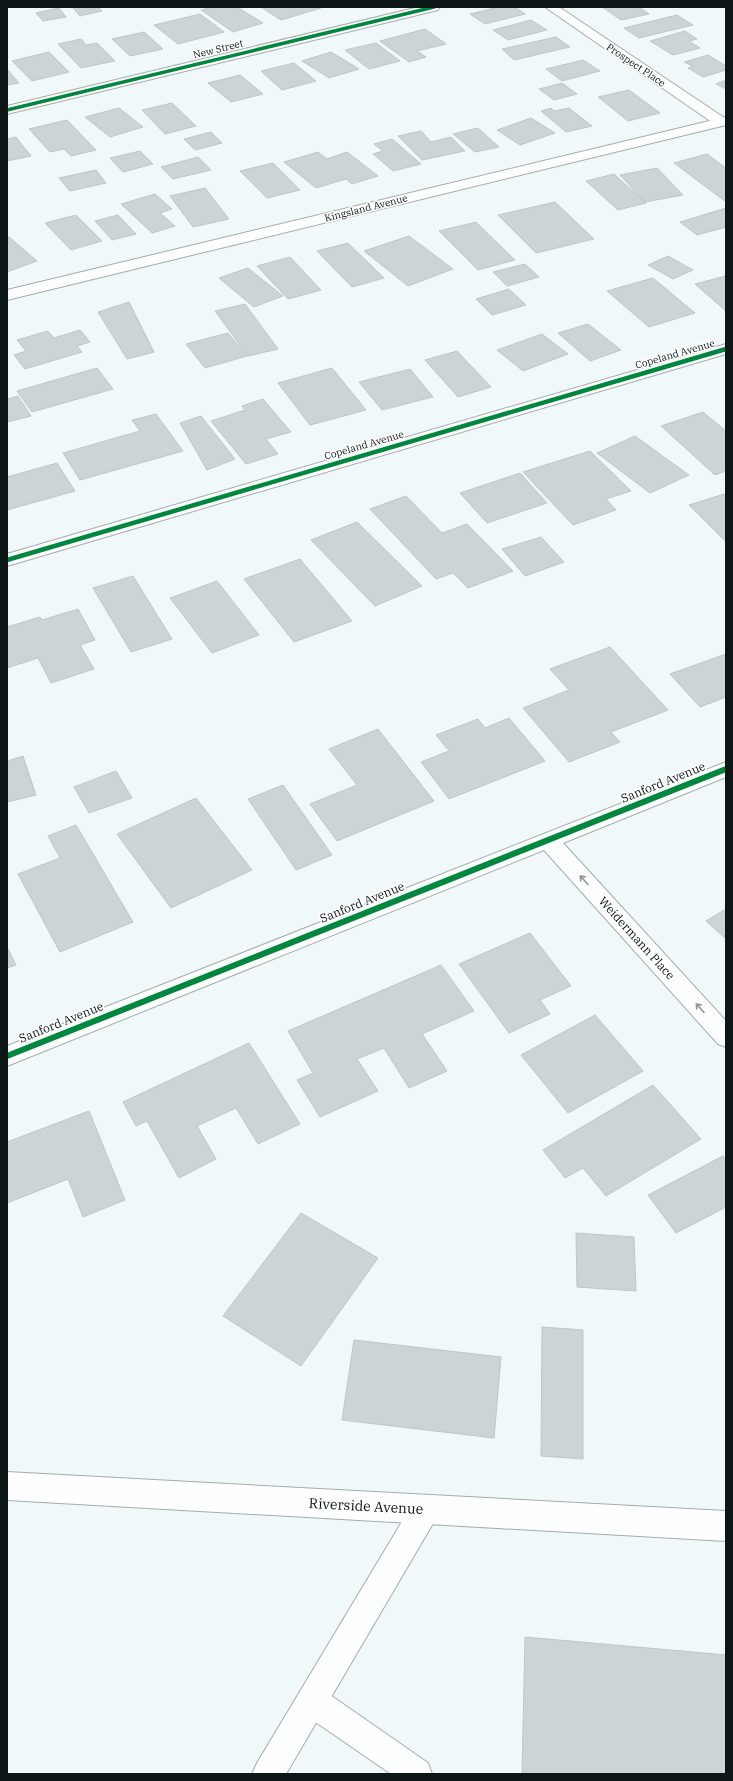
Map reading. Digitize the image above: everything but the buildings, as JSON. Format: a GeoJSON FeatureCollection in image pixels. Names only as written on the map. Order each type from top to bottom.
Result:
{"type":"FeatureCollection","features":[{"type":"Feature","properties":{"kind":"street","name":"New Street"},"geometry":{"type":"LineString","coordinates":[[7,110],[434,7]]}},
{"type":"Feature","properties":{"kind":"street","name":"Prospect Place"},"geometry":{"type":"LineString","coordinates":[[552,7],[723,122]]}},
{"type":"Feature","properties":{"kind":"street","name":"Kingsland Avenue"},"geometry":{"type":"LineString","coordinates":[[7,295],[723,122]]}},
{"type":"Feature","properties":{"kind":"street","name":"Copeland Avenue"},"geometry":{"type":"LineString","coordinates":[[7,560],[726,349]]}},
{"type":"Feature","properties":{"kind":"street","name":"Sanford Avenue"},"geometry":{"type":"LineString","coordinates":[[7,1056],[726,769]]}},
{"type":"Feature","properties":{"kind":"street","name":"Weidermann Place"},"geometry":{"type":"LineString","coordinates":[[548,840],[726,1037]]}},
{"type":"Feature","properties":{"kind":"street","name":"Riverside Avenue"},"geometry":{"type":"LineString","coordinates":[[7,1486],[726,1526]]}},
{"type":"Feature","properties":{"kind":"street"},"geometry":{"type":"LineString","coordinates":[[268,1774],[425,1510]]}},
{"type":"Feature","properties":{"kind":"lane"},"geometry":{"type":"LineString","coordinates":[[312,1701],[417,1774]]}},
{"type":"Feature","properties":{"kind":"cycle path"},"geometry":{"type":"LineString","coordinates":[[7,110],[434,7]]}},
{"type":"Feature","properties":{"kind":"cycle path"},"geometry":{"type":"LineString","coordinates":[[7,560],[726,349]]}},
{"type":"Feature","properties":{"kind":"cycle path"},"geometry":{"type":"LineString","coordinates":[[7,1056],[726,769]]}}]}
